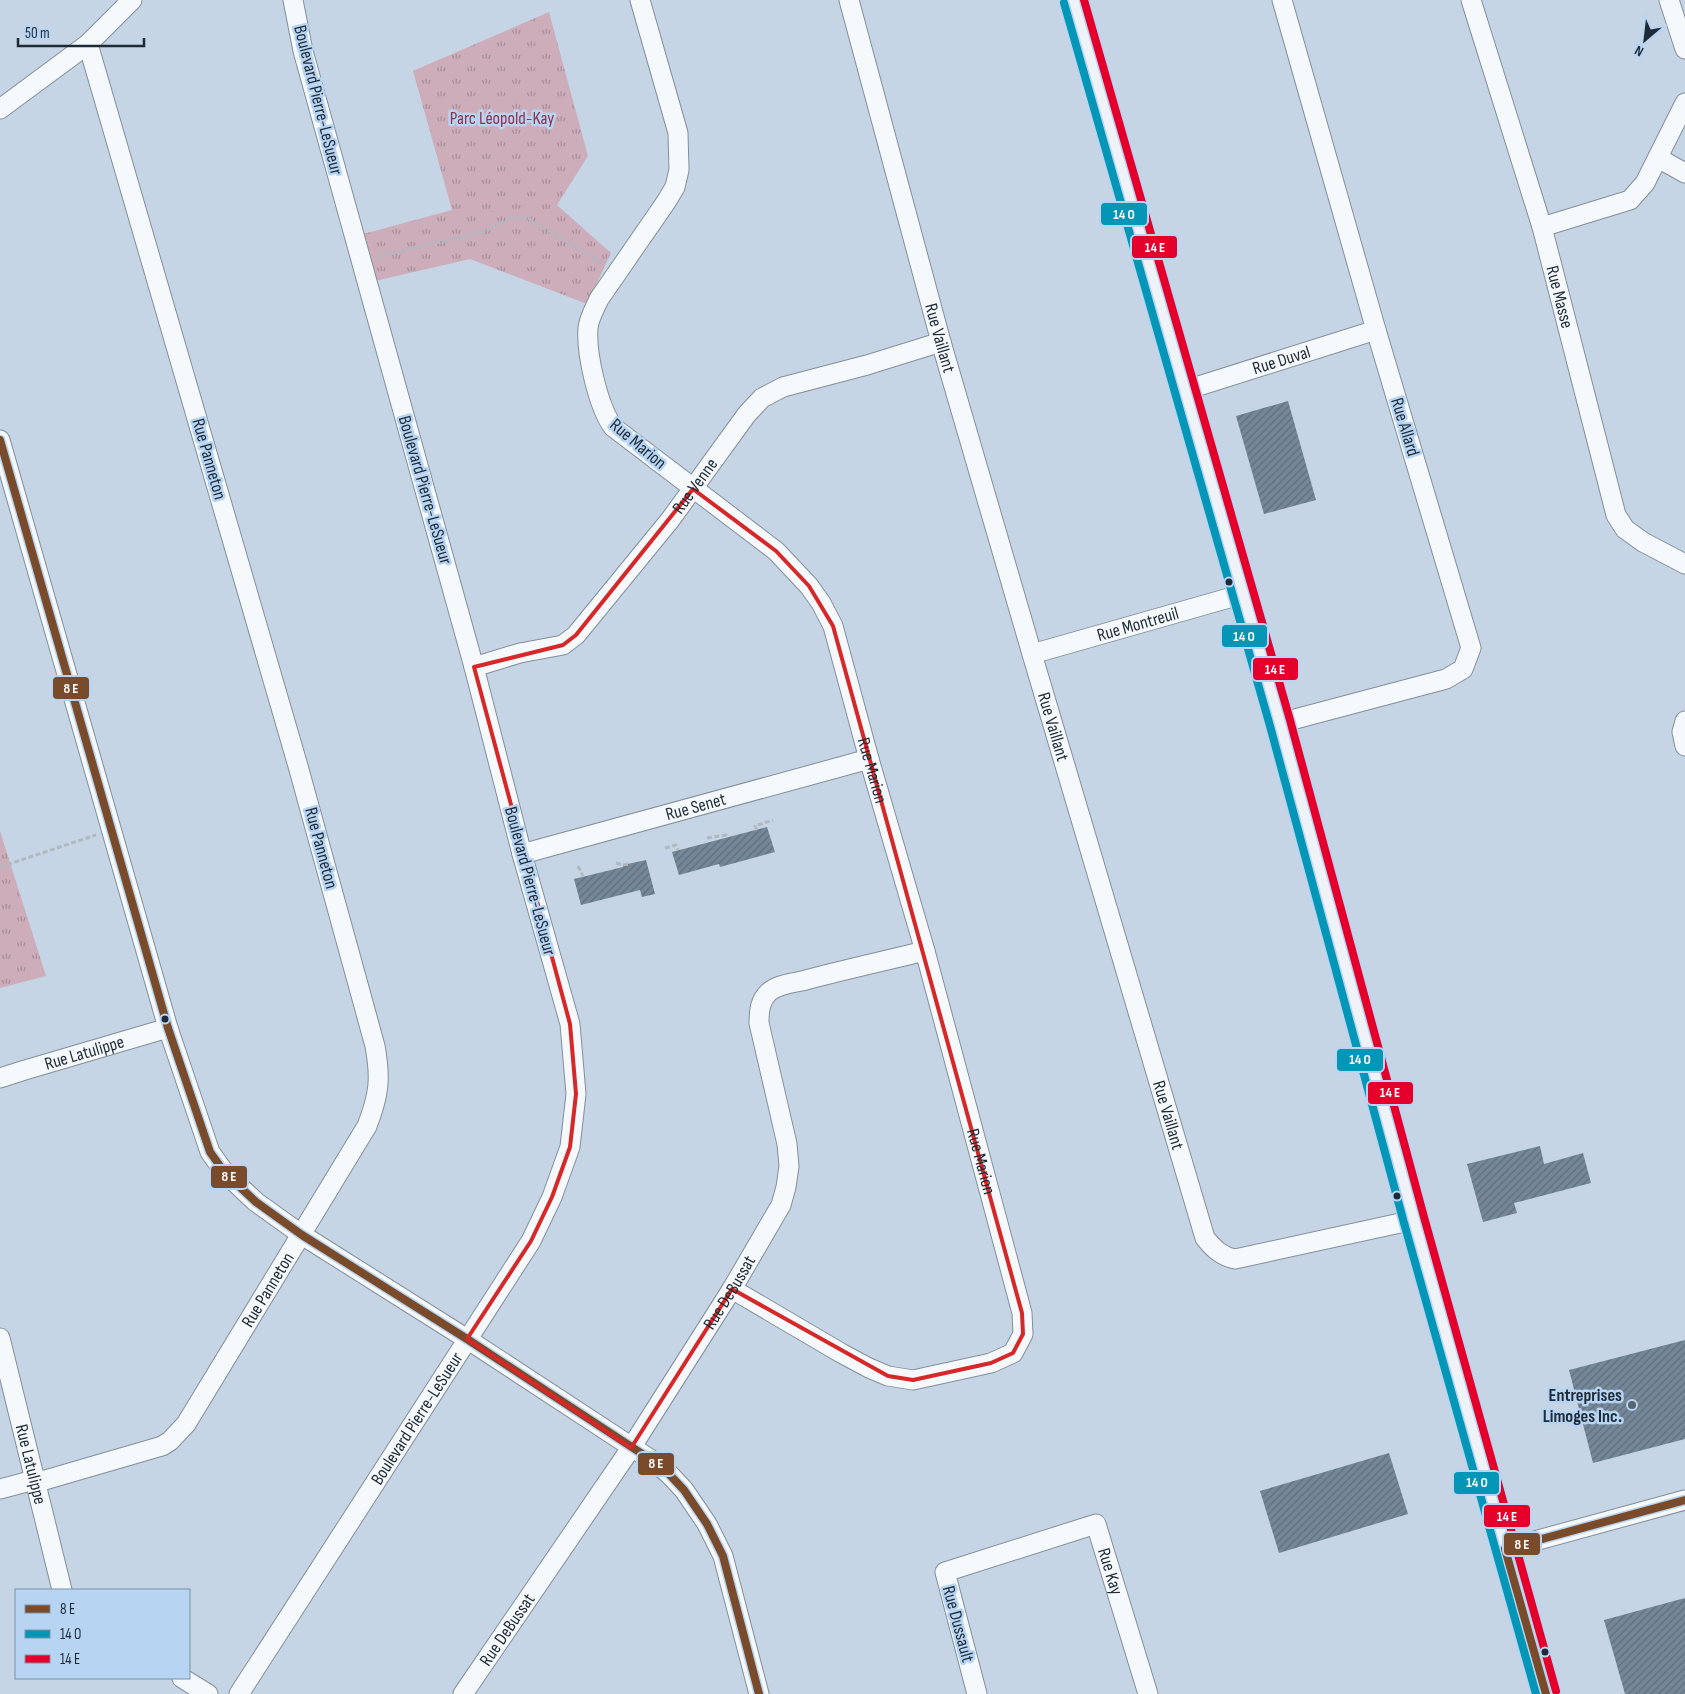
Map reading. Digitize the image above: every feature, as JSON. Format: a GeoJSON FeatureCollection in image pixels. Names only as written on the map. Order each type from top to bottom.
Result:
{"type":"FeatureCollection","features":[{"type":"Feature","properties":{"kind":"main road"},"geometry":{"type":"LineString","coordinates":[[1074,0],[1280,722],[1414,1220],[1546,1694]]}},
{"type":"Feature","properties":{"kind":"street"},"geometry":{"type":"LineString","coordinates":[[0,109],[88,44],[132,0]]}},
{"type":"Feature","properties":{"kind":"street","name":"Boulevard Pierre-LeSueur"},"geometry":{"type":"LineString","coordinates":[[239,1694],[531,1241],[552,1197],[570,1147],[576,1094],[570,1024],[522,854],[474,668],[302,51],[293,0]]}},
{"type":"Feature","properties":{"kind":"street","name":"Rue Marion"},"geometry":{"type":"LineString","coordinates":[[640,0],[678,133],[679,170],[675,187],[666,202],[599,299],[592,314],[588,327],[590,358],[602,408],[606,418],[613,427],[776,551],[809,586],[821,603],[832,626],[925,952],[1022,1313],[1023,1334],[1013,1353],[991,1362],[913,1380],[888,1376],[868,1368],[732,1289]]}},
{"type":"Feature","properties":{"kind":"street","name":"Rue Vaillant"},"geometry":{"type":"LineString","coordinates":[[850,0],[941,342],[1205,1238],[1214,1250],[1224,1256],[1235,1259],[1414,1220]]}},
{"type":"Feature","properties":{"kind":"street","name":"Rue Allard"},"geometry":{"type":"LineString","coordinates":[[1280,722],[1446,679],[1463,668],[1471,648],[1376,330],[1282,0]]}},
{"type":"Feature","properties":{"kind":"street","name":"Rue Masse"},"geometry":{"type":"LineString","coordinates":[[1471,0],[1542,228],[1616,514],[1625,529],[1643,542],[1685,564]]}},
{"type":"Feature","properties":{"kind":"street"},"geometry":{"type":"LineString","coordinates":[[1669,0],[1685,49]]}},
{"type":"Feature","properties":{"kind":"street","name":"Rue Panneton"},"geometry":{"type":"LineString","coordinates":[[0,1489],[34,1480],[45,1480],[157,1448],[170,1441],[186,1424],[367,1126],[377,1100],[379,1073],[378,1060],[298,766],[88,44]]}},
{"type":"Feature","properties":{"kind":"street"},"geometry":{"type":"LineString","coordinates":[[1542,228],[1630,200],[1646,183],[1658,158],[1680,124],[1685,103]]}},
{"type":"Feature","properties":{"kind":"street"},"geometry":{"type":"LineString","coordinates":[[1658,158],[1685,173]]}},
{"type":"Feature","properties":{"kind":"street","name":"Rue Duval"},"geometry":{"type":"LineString","coordinates":[[1186,390],[1376,330]]}},
{"type":"Feature","properties":{"kind":"street","name":"Rue Venne"},"geometry":{"type":"LineString","coordinates":[[474,668],[520,653],[563,645],[576,635],[658,535],[747,414],[762,398],[783,388],[941,342]]}},
{"type":"Feature","properties":{"kind":"street"},"geometry":{"type":"LineString","coordinates":[[0,440],[168,1028],[210,1152],[225,1173],[256,1202],[302,1235],[468,1339],[653,1461],[669,1474],[684,1490],[707,1524],[723,1556],[759,1694]]}},
{"type":"Feature","properties":{"kind":"street","name":"Rue Montreuil"},"geometry":{"type":"LineString","coordinates":[[1032,654],[1243,594]]}},
{"type":"Feature","properties":{"kind":"street"},"geometry":{"type":"LineString","coordinates":[[1685,721],[1682,732],[1685,746]]}},
{"type":"Feature","properties":{"kind":"street","name":"Rue Senet"},"geometry":{"type":"LineString","coordinates":[[522,854],[869,759]]}},
{"type":"Feature","properties":{"kind":"street","name":"Rue DeBussat"},"geometry":{"type":"LineString","coordinates":[[463,1694],[631,1448],[732,1289],[781,1205],[789,1166],[787,1144],[759,1023],[759,1011],[762,1000],[770,991],[781,986],[925,952]]}},
{"type":"Feature","properties":{"kind":"street","name":"Rue Latulippe"},"geometry":{"type":"LineString","coordinates":[[0,1078],[168,1028]]}},
{"type":"Feature","properties":{"kind":"street","name":"Rue Latulippe"},"geometry":{"type":"LineString","coordinates":[[0,1338],[62,1589]]}},
{"type":"Feature","properties":{"kind":"street"},"geometry":{"type":"LineString","coordinates":[[1505,1549],[1685,1500]]}},
{"type":"Feature","properties":{"kind":"street","name":"Rue Kay"},"geometry":{"type":"LineString","coordinates":[[1020,1548],[1096,1524],[1148,1694]]}},
{"type":"Feature","properties":{"kind":"street","name":"Rue Dussault"},"geometry":{"type":"LineString","coordinates":[[977,1694],[945,1572],[1020,1548]]}},
{"type":"Feature","properties":{"kind":"street"},"geometry":{"type":"LineString","coordinates":[[184,1679],[208,1694]]}},
{"type":"Feature","properties":{"kind":"path"},"geometry":{"type":"LineString","coordinates":[[361,261],[486,231],[510,218],[528,218],[617,273]]}},
{"type":"Feature","properties":{"kind":"path"},"geometry":{"type":"LineString","coordinates":[[756,830],[755,826],[773,820]]}},
{"type":"Feature","properties":{"kind":"path"},"geometry":{"type":"LineString","coordinates":[[0,866],[111,830]]}},
{"type":"Feature","properties":{"kind":"path"},"geometry":{"type":"LineString","coordinates":[[707,838],[726,835],[726,838]]}},
{"type":"Feature","properties":{"kind":"path"},"geometry":{"type":"LineString","coordinates":[[665,848],[676,845],[678,850]]}},
{"type":"Feature","properties":{"kind":"path"},"geometry":{"type":"LineString","coordinates":[[616,863],[628,864]]}},
{"type":"Feature","properties":{"kind":"path"},"geometry":{"type":"LineString","coordinates":[[578,866],[583,876]]}},
{"type":"Feature","properties":{"kind":"highlighted area"},"geometry":{"type":"Polygon","coordinates":[[[693,489],[776,551],[809,586],[833,626],[1022,1313],[1023,1334],[1013,1353],[991,1363],[913,1380],[888,1376],[732,1289],[631,1448],[467,1339],[531,1241],[552,1197],[570,1147],[576,1094],[570,1024],[474,667],[563,645],[576,635],[693,489]]]}},
{"type":"Feature","properties":{"kind":"green space","name":"Parc Léopold-Kay"},"geometry":{"type":"Polygon","coordinates":[[[549,12],[588,156],[557,205],[611,253],[587,304],[470,259],[375,281],[363,234],[452,210],[413,71],[549,12]]]}},
{"type":"Feature","properties":{"kind":"green space"},"geometry":{"type":"Polygon","coordinates":[[[0,831],[46,976],[0,988],[0,831]]]}},
{"type":"Feature","properties":{"kind":"building"},"geometry":{"type":"Polygon","coordinates":[[[1288,401],[1316,500],[1264,514],[1236,416],[1288,401]]]}},
{"type":"Feature","properties":{"kind":"building"},"geometry":{"type":"Polygon","coordinates":[[[767,827],[775,852],[720,867],[719,864],[679,875],[672,852],[767,827]]]}},
{"type":"Feature","properties":{"kind":"building"},"geometry":{"type":"Polygon","coordinates":[[[646,860],[655,894],[642,897],[640,890],[581,905],[574,879],[646,860]]]}},
{"type":"Feature","properties":{"kind":"building"},"geometry":{"type":"Polygon","coordinates":[[[1540,1146],[1544,1164],[1583,1153],[1591,1183],[1514,1203],[1517,1213],[1483,1222],[1467,1164],[1540,1146]]]}},
{"type":"Feature","properties":{"kind":"building","name":"Entreprises Limoges Inc."},"geometry":{"type":"Polygon","coordinates":[[[1685,1340],[1685,1439],[1593,1463],[1569,1370],[1685,1340]]]}},
{"type":"Feature","properties":{"kind":"building"},"geometry":{"type":"Polygon","coordinates":[[[1389,1453],[1408,1514],[1279,1553],[1260,1491],[1389,1453]]]}},
{"type":"Feature","properties":{"kind":"building"},"geometry":{"type":"Polygon","coordinates":[[[1685,1598],[1685,1694],[1625,1694],[1604,1620],[1685,1598]]]}},
{"type":"Feature","properties":{"kind":"transit line"},"geometry":{"type":"LineString","coordinates":[[1084,0],[1290,720],[1424,1217],[1556,1691]]}},
{"type":"Feature","properties":{"kind":"transit line"},"geometry":{"type":"LineString","coordinates":[[1064,3],[1270,726],[1404,1223],[1536,1694]]}},
{"type":"Feature","properties":{"kind":"transit line"},"geometry":{"type":"LineString","coordinates":[[0,440],[168,1028],[210,1152],[225,1173],[256,1202],[302,1235],[467,1339],[653,1461],[669,1474],[684,1490],[707,1524],[723,1556],[759,1694]]}},
{"type":"Feature","properties":{"kind":"transit line"},"geometry":{"type":"LineString","coordinates":[[1546,1694],[1505,1549],[1685,1500]]}},
{"type":"Feature","properties":{"kind":"place","name":"Entreprises Limoges Inc."},"geometry":{"type":"Point","coordinates":[1632,1405]}}]}
